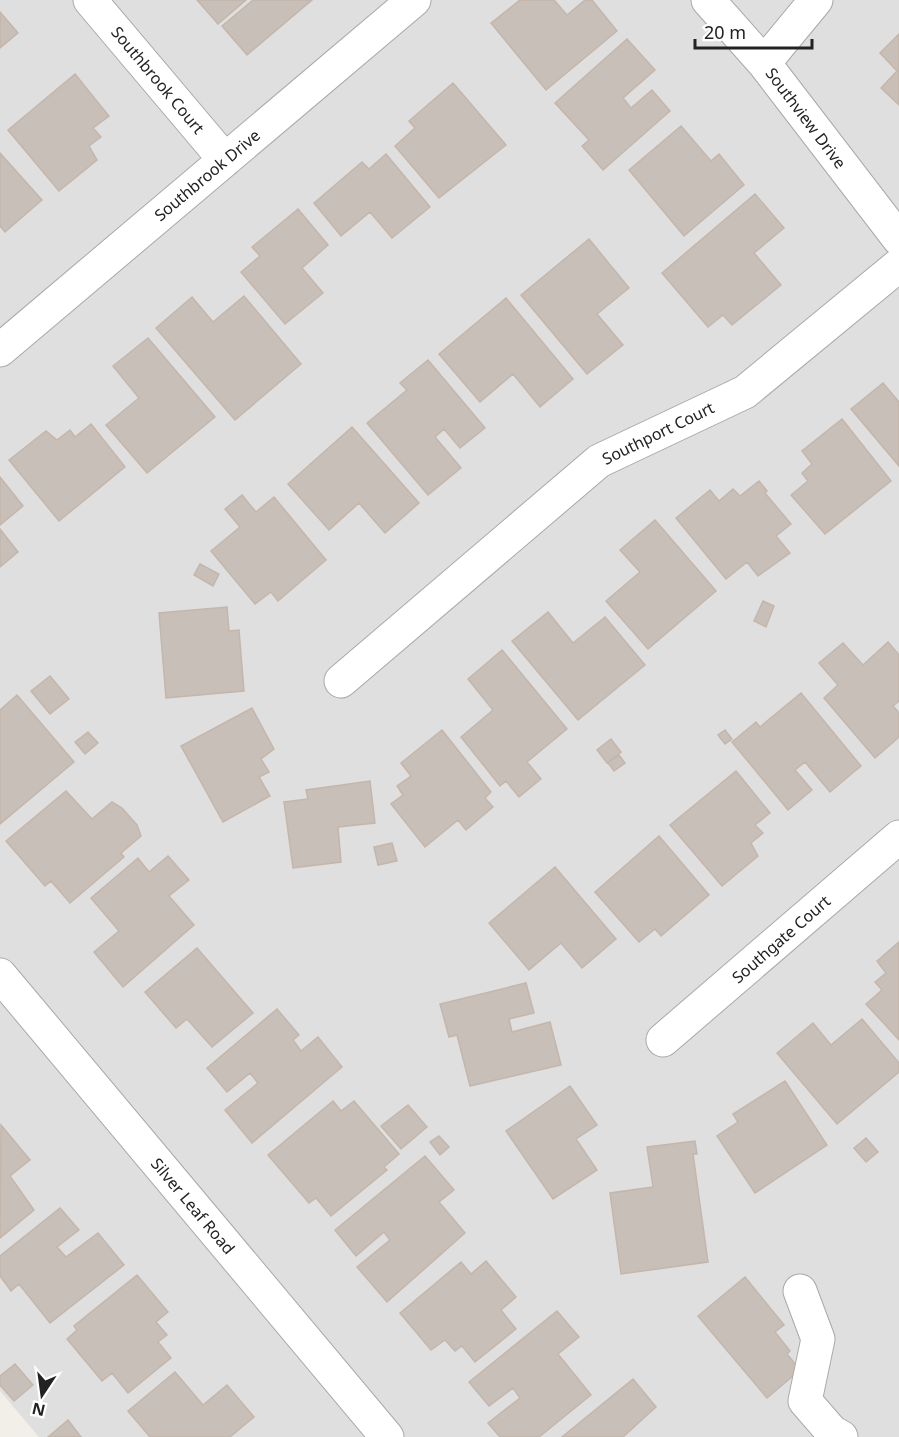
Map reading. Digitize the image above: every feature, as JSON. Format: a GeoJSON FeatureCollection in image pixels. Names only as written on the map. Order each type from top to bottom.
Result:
{"type":"FeatureCollection","features":[{"type":"Feature","properties":{"kind":"street","name":"Southbrook Court"},"geometry":{"type":"LineString","coordinates":[[90,0],[225,160]]}},
{"type":"Feature","properties":{"kind":"street","name":"Southbrook Drive"},"geometry":{"type":"LineString","coordinates":[[0,350],[414,0]]}},
{"type":"Feature","properties":{"kind":"street","name":"Southview Drive"},"geometry":{"type":"LineString","coordinates":[[708,0],[764,63],[899,239]]}},
{"type":"Feature","properties":{"kind":"street"},"geometry":{"type":"LineString","coordinates":[[764,63],[816,0]]}},
{"type":"Feature","properties":{"kind":"street","name":"Southport Court"},"geometry":{"type":"LineString","coordinates":[[341,681],[599,461],[745,392],[899,265]]}},
{"type":"Feature","properties":{"kind":"street","name":"Southgate Court"},"geometry":{"type":"LineString","coordinates":[[663,1040],[899,837]]}},
{"type":"Feature","properties":{"kind":"street","name":"Silver Leaf Road"},"geometry":{"type":"LineString","coordinates":[[0,975],[387,1437]]}},
{"type":"Feature","properties":{"kind":"street"},"geometry":{"type":"LineString","coordinates":[[800,1291],[818,1339],[805,1401],[832,1432],[841,1437]]}},
{"type":"Feature","properties":{"kind":"shaded area"},"geometry":{"type":"Polygon","coordinates":[[[0,0],[899,0],[899,1437],[39,1437],[0,1391],[0,0]]]}},
{"type":"Feature","properties":{"kind":"building"},"geometry":{"type":"Polygon","coordinates":[[[197,0],[246,0],[218,24],[197,0]]]}},
{"type":"Feature","properties":{"kind":"building"},"geometry":{"type":"Polygon","coordinates":[[[253,0],[312,0],[247,55],[222,26],[253,0]]]}},
{"type":"Feature","properties":{"kind":"building"},"geometry":{"type":"Polygon","coordinates":[[[520,0],[554,0],[567,15],[585,0],[592,0],[617,31],[546,90],[491,23],[520,0]]]}},
{"type":"Feature","properties":{"kind":"building"},"geometry":{"type":"Polygon","coordinates":[[[0,12],[18,33],[0,48],[0,12]]]}},
{"type":"Feature","properties":{"kind":"building"},"geometry":{"type":"Polygon","coordinates":[[[899,34],[899,105],[881,88],[897,71],[880,53],[899,34]]]}},
{"type":"Feature","properties":{"kind":"building"},"geometry":{"type":"Polygon","coordinates":[[[627,39],[655,70],[623,98],[631,108],[652,90],[670,111],[603,170],[582,146],[589,140],[555,103],[627,39]]]}},
{"type":"Feature","properties":{"kind":"building"},"geometry":{"type":"Polygon","coordinates":[[[75,74],[109,116],[93,128],[101,137],[89,146],[97,160],[59,191],[8,130],[75,74]]]}},
{"type":"Feature","properties":{"kind":"building"},"geometry":{"type":"Polygon","coordinates":[[[453,83],[506,145],[439,198],[395,146],[415,128],[409,121],[453,83]]]}},
{"type":"Feature","properties":{"kind":"building"},"geometry":{"type":"Polygon","coordinates":[[[681,126],[711,161],[719,154],[744,185],[684,236],[629,170],[681,126]]]}},
{"type":"Feature","properties":{"kind":"building"},"geometry":{"type":"Polygon","coordinates":[[[0,153],[42,200],[5,232],[0,226],[0,153]]]}},
{"type":"Feature","properties":{"kind":"building"},"geometry":{"type":"Polygon","coordinates":[[[386,154],[430,207],[392,238],[370,212],[341,236],[314,203],[362,162],[369,169],[386,154]]]}},
{"type":"Feature","properties":{"kind":"building"},"geometry":{"type":"Polygon","coordinates":[[[755,194],[784,228],[754,253],[781,285],[732,325],[723,315],[708,327],[662,273],[755,194]]]}},
{"type":"Feature","properties":{"kind":"building"},"geometry":{"type":"Polygon","coordinates":[[[298,209],[328,245],[302,268],[323,293],[285,324],[241,272],[260,256],[252,247],[298,209]]]}},
{"type":"Feature","properties":{"kind":"building"},"geometry":{"type":"Polygon","coordinates":[[[589,239],[629,288],[597,314],[623,345],[587,374],[521,295],[589,239]]]}},
{"type":"Feature","properties":{"kind":"building"},"geometry":{"type":"Polygon","coordinates":[[[244,296],[301,364],[235,420],[156,328],[192,297],[213,322],[244,296]]]}},
{"type":"Feature","properties":{"kind":"building"},"geometry":{"type":"Polygon","coordinates":[[[506,298],[573,379],[540,407],[513,374],[480,402],[439,354],[506,298]]]}},
{"type":"Feature","properties":{"kind":"building"},"geometry":{"type":"Polygon","coordinates":[[[148,338],[215,417],[147,473],[106,425],[139,398],[113,366],[148,338]]]}},
{"type":"Feature","properties":{"kind":"building"},"geometry":{"type":"Polygon","coordinates":[[[428,360],[485,428],[460,448],[444,429],[435,437],[461,468],[428,495],[367,423],[407,390],[400,383],[428,360]]]}},
{"type":"Feature","properties":{"kind":"building"},"geometry":{"type":"Polygon","coordinates":[[[883,383],[899,402],[899,466],[851,409],[883,383]]]}},
{"type":"Feature","properties":{"kind":"building"},"geometry":{"type":"Polygon","coordinates":[[[842,419],[891,481],[825,534],[791,495],[808,481],[802,473],[812,464],[802,451],[842,419]]]}},
{"type":"Feature","properties":{"kind":"building"},"geometry":{"type":"Polygon","coordinates":[[[91,424],[125,467],[59,521],[9,460],[46,431],[57,440],[70,430],[75,437],[91,424]]]}},
{"type":"Feature","properties":{"kind":"building"},"geometry":{"type":"Polygon","coordinates":[[[352,427],[419,503],[385,533],[359,503],[329,530],[288,484],[352,427]]]}},
{"type":"Feature","properties":{"kind":"building"},"geometry":{"type":"Polygon","coordinates":[[[0,477],[23,506],[0,525],[0,477]]]}},
{"type":"Feature","properties":{"kind":"building"},"geometry":{"type":"Polygon","coordinates":[[[759,481],[767,491],[765,493],[791,524],[776,536],[790,553],[758,576],[747,562],[726,579],[676,518],[710,490],[719,501],[733,489],[740,496],[759,481]]]}},
{"type":"Feature","properties":{"kind":"building"},"geometry":{"type":"Polygon","coordinates":[[[242,495],[256,512],[274,497],[326,560],[278,601],[271,592],[255,604],[211,551],[240,527],[225,509],[242,495]]]}},
{"type":"Feature","properties":{"kind":"building"},"geometry":{"type":"Polygon","coordinates":[[[655,520],[716,591],[648,649],[606,601],[640,572],[620,550],[655,520]]]}},
{"type":"Feature","properties":{"kind":"building"},"geometry":{"type":"Polygon","coordinates":[[[0,529],[18,552],[0,567],[0,529]]]}},
{"type":"Feature","properties":{"kind":"building"},"geometry":{"type":"Polygon","coordinates":[[[200,564],[219,574],[213,586],[194,575],[200,564]]]}},
{"type":"Feature","properties":{"kind":"building"},"geometry":{"type":"Polygon","coordinates":[[[763,601],[774,606],[766,627],[754,621],[763,601]]]}},
{"type":"Feature","properties":{"kind":"building"},"geometry":{"type":"Polygon","coordinates":[[[227,607],[229,631],[239,630],[244,691],[166,698],[159,613],[227,607]]]}},
{"type":"Feature","properties":{"kind":"building"},"geometry":{"type":"Polygon","coordinates":[[[548,612],[573,643],[605,617],[645,665],[578,720],[512,641],[548,612]]]}},
{"type":"Feature","properties":{"kind":"building"},"geometry":{"type":"Polygon","coordinates":[[[888,642],[899,655],[899,701],[893,706],[899,713],[899,737],[875,758],[824,698],[838,685],[819,663],[843,643],[863,665],[888,642]]]}},
{"type":"Feature","properties":{"kind":"building"},"geometry":{"type":"Polygon","coordinates":[[[502,650],[567,729],[527,762],[541,779],[519,797],[506,781],[500,786],[461,737],[493,710],[468,679],[502,650]]]}},
{"type":"Feature","properties":{"kind":"building"},"geometry":{"type":"Polygon","coordinates":[[[50,676],[69,699],[50,714],[31,691],[50,676]]]}},
{"type":"Feature","properties":{"kind":"building"},"geometry":{"type":"Polygon","coordinates":[[[801,693],[861,766],[830,792],[805,762],[795,770],[812,790],[788,810],[732,742],[756,722],[760,727],[801,693]]]}},
{"type":"Feature","properties":{"kind":"building"},"geometry":{"type":"Polygon","coordinates":[[[17,695],[74,762],[0,824],[0,710],[17,695]]]}},
{"type":"Feature","properties":{"kind":"building"},"geometry":{"type":"Polygon","coordinates":[[[252,708],[274,749],[261,759],[269,772],[259,777],[270,796],[223,822],[181,746],[252,708]]]}},
{"type":"Feature","properties":{"kind":"building"},"geometry":{"type":"Polygon","coordinates":[[[442,730],[491,792],[485,798],[493,807],[466,830],[458,820],[425,847],[391,804],[403,795],[397,786],[411,776],[401,763],[442,730]]]}},
{"type":"Feature","properties":{"kind":"building"},"geometry":{"type":"Polygon","coordinates":[[[725,730],[732,739],[725,744],[718,735],[725,730]]]}},
{"type":"Feature","properties":{"kind":"building"},"geometry":{"type":"Polygon","coordinates":[[[88,732],[98,743],[85,754],[75,742],[88,732]]]}},
{"type":"Feature","properties":{"kind":"building"},"geometry":{"type":"Polygon","coordinates":[[[611,739],[621,752],[607,763],[597,750],[611,739]]]}},
{"type":"Feature","properties":{"kind":"building"},"geometry":{"type":"Polygon","coordinates":[[[619,755],[625,763],[614,771],[608,763],[619,755]]]}},
{"type":"Feature","properties":{"kind":"building"},"geometry":{"type":"Polygon","coordinates":[[[736,771],[770,813],[755,825],[763,833],[751,843],[758,856],[722,886],[670,825],[736,771]]]}},
{"type":"Feature","properties":{"kind":"building"},"geometry":{"type":"Polygon","coordinates":[[[370,781],[375,823],[338,827],[341,862],[293,868],[284,802],[308,799],[306,790],[370,781]]]}},
{"type":"Feature","properties":{"kind":"building"},"geometry":{"type":"Polygon","coordinates":[[[66,791],[92,819],[112,802],[122,808],[137,825],[141,836],[121,853],[124,857],[70,903],[51,881],[45,886],[6,841],[66,791]]]}},
{"type":"Feature","properties":{"kind":"building"},"geometry":{"type":"Polygon","coordinates":[[[659,836],[709,895],[661,936],[655,929],[639,942],[595,892],[659,836]]]}},
{"type":"Feature","properties":{"kind":"building"},"geometry":{"type":"Polygon","coordinates":[[[392,843],[397,861],[378,865],[374,847],[392,843]]]}},
{"type":"Feature","properties":{"kind":"building"},"geometry":{"type":"Polygon","coordinates":[[[168,856],[189,880],[169,896],[194,925],[123,987],[94,952],[119,931],[91,898],[138,858],[149,872],[168,856]]]}},
{"type":"Feature","properties":{"kind":"building"},"geometry":{"type":"Polygon","coordinates":[[[555,867],[616,939],[582,968],[561,943],[529,970],[489,923],[555,867]]]}},
{"type":"Feature","properties":{"kind":"building"},"geometry":{"type":"Polygon","coordinates":[[[899,942],[899,1040],[866,1004],[882,990],[875,982],[886,973],[877,961],[899,942]]]}},
{"type":"Feature","properties":{"kind":"building"},"geometry":{"type":"Polygon","coordinates":[[[197,948],[253,1013],[212,1047],[187,1019],[176,1028],[145,992],[197,948]]]}},
{"type":"Feature","properties":{"kind":"building"},"geometry":{"type":"Polygon","coordinates":[[[526,983],[534,1013],[509,1019],[512,1032],[550,1022],[561,1065],[470,1086],[457,1035],[449,1037],[440,1004],[526,983]]]}},
{"type":"Feature","properties":{"kind":"building"},"geometry":{"type":"Polygon","coordinates":[[[277,1009],[299,1035],[293,1040],[301,1051],[318,1037],[342,1067],[252,1143],[225,1110],[258,1083],[250,1073],[227,1092],[207,1068],[277,1009]]]}},
{"type":"Feature","properties":{"kind":"building"},"geometry":{"type":"Polygon","coordinates":[[[862,1019],[899,1063],[899,1072],[837,1124],[777,1053],[813,1023],[831,1045],[862,1019]]]}},
{"type":"Feature","properties":{"kind":"building"},"geometry":{"type":"Polygon","coordinates":[[[785,1081],[827,1145],[755,1193],[717,1136],[738,1122],[733,1114],[785,1081]]]}},
{"type":"Feature","properties":{"kind":"building"},"geometry":{"type":"Polygon","coordinates":[[[570,1086],[597,1125],[576,1139],[597,1170],[553,1199],[506,1131],[570,1086]]]}},
{"type":"Feature","properties":{"kind":"building"},"geometry":{"type":"Polygon","coordinates":[[[333,1101],[341,1111],[354,1101],[399,1154],[384,1167],[387,1170],[331,1216],[316,1198],[309,1203],[268,1155],[333,1101]]]}},
{"type":"Feature","properties":{"kind":"building"},"geometry":{"type":"Polygon","coordinates":[[[408,1105],[427,1127],[401,1149],[381,1126],[408,1105]]]}},
{"type":"Feature","properties":{"kind":"building"},"geometry":{"type":"Polygon","coordinates":[[[1,1125],[30,1160],[10,1176],[34,1210],[0,1238],[1,1125]]]}},
{"type":"Feature","properties":{"kind":"building"},"geometry":{"type":"Polygon","coordinates":[[[439,1136],[449,1147],[440,1155],[430,1142],[439,1136]]]}},
{"type":"Feature","properties":{"kind":"building"},"geometry":{"type":"Polygon","coordinates":[[[866,1138],[878,1152],[866,1162],[854,1148],[866,1138]]]}},
{"type":"Feature","properties":{"kind":"building"},"geometry":{"type":"Polygon","coordinates":[[[695,1141],[697,1154],[693,1154],[708,1262],[621,1274],[610,1193],[653,1187],[647,1147],[695,1141]]]}},
{"type":"Feature","properties":{"kind":"building"},"geometry":{"type":"Polygon","coordinates":[[[425,1156],[454,1190],[439,1202],[465,1233],[387,1302],[357,1267],[390,1240],[384,1232],[356,1256],[335,1230],[425,1156]]]}},
{"type":"Feature","properties":{"kind":"building"},"geometry":{"type":"Polygon","coordinates":[[[60,1208],[79,1230],[57,1247],[66,1257],[98,1233],[124,1265],[50,1323],[19,1284],[11,1291],[0,1276],[0,1256],[60,1208]]]}},
{"type":"Feature","properties":{"kind":"building"},"geometry":{"type":"Polygon","coordinates":[[[486,1261],[516,1297],[501,1310],[516,1329],[475,1362],[462,1346],[455,1351],[445,1340],[431,1350],[400,1313],[461,1262],[471,1274],[486,1261]]]}},
{"type":"Feature","properties":{"kind":"building"},"geometry":{"type":"Polygon","coordinates":[[[137,1275],[168,1312],[156,1322],[167,1335],[158,1342],[171,1358],[128,1393],[112,1373],[102,1381],[67,1339],[77,1330],[74,1326],[137,1275]]]}},
{"type":"Feature","properties":{"kind":"building"},"geometry":{"type":"Polygon","coordinates":[[[745,1277],[784,1325],[775,1332],[790,1351],[787,1354],[800,1370],[767,1398],[698,1316],[745,1277]]]}},
{"type":"Feature","properties":{"kind":"building"},"geometry":{"type":"Polygon","coordinates":[[[557,1311],[579,1337],[558,1354],[591,1395],[539,1437],[500,1437],[488,1423],[520,1398],[513,1388],[489,1406],[469,1382],[557,1311]]]}},
{"type":"Feature","properties":{"kind":"building"},"geometry":{"type":"Polygon","coordinates":[[[15,1364],[33,1385],[14,1401],[0,1385],[0,1376],[15,1364]]]}},
{"type":"Feature","properties":{"kind":"building"},"geometry":{"type":"Polygon","coordinates":[[[175,1372],[203,1405],[227,1385],[254,1417],[230,1437],[150,1437],[128,1411],[175,1372]]]}},
{"type":"Feature","properties":{"kind":"building"},"geometry":{"type":"Polygon","coordinates":[[[633,1379],[656,1407],[623,1437],[562,1437],[633,1379]]]}},
{"type":"Feature","properties":{"kind":"building"},"geometry":{"type":"Polygon","coordinates":[[[68,1420],[81,1437],[48,1437],[68,1420]]]}}]}
